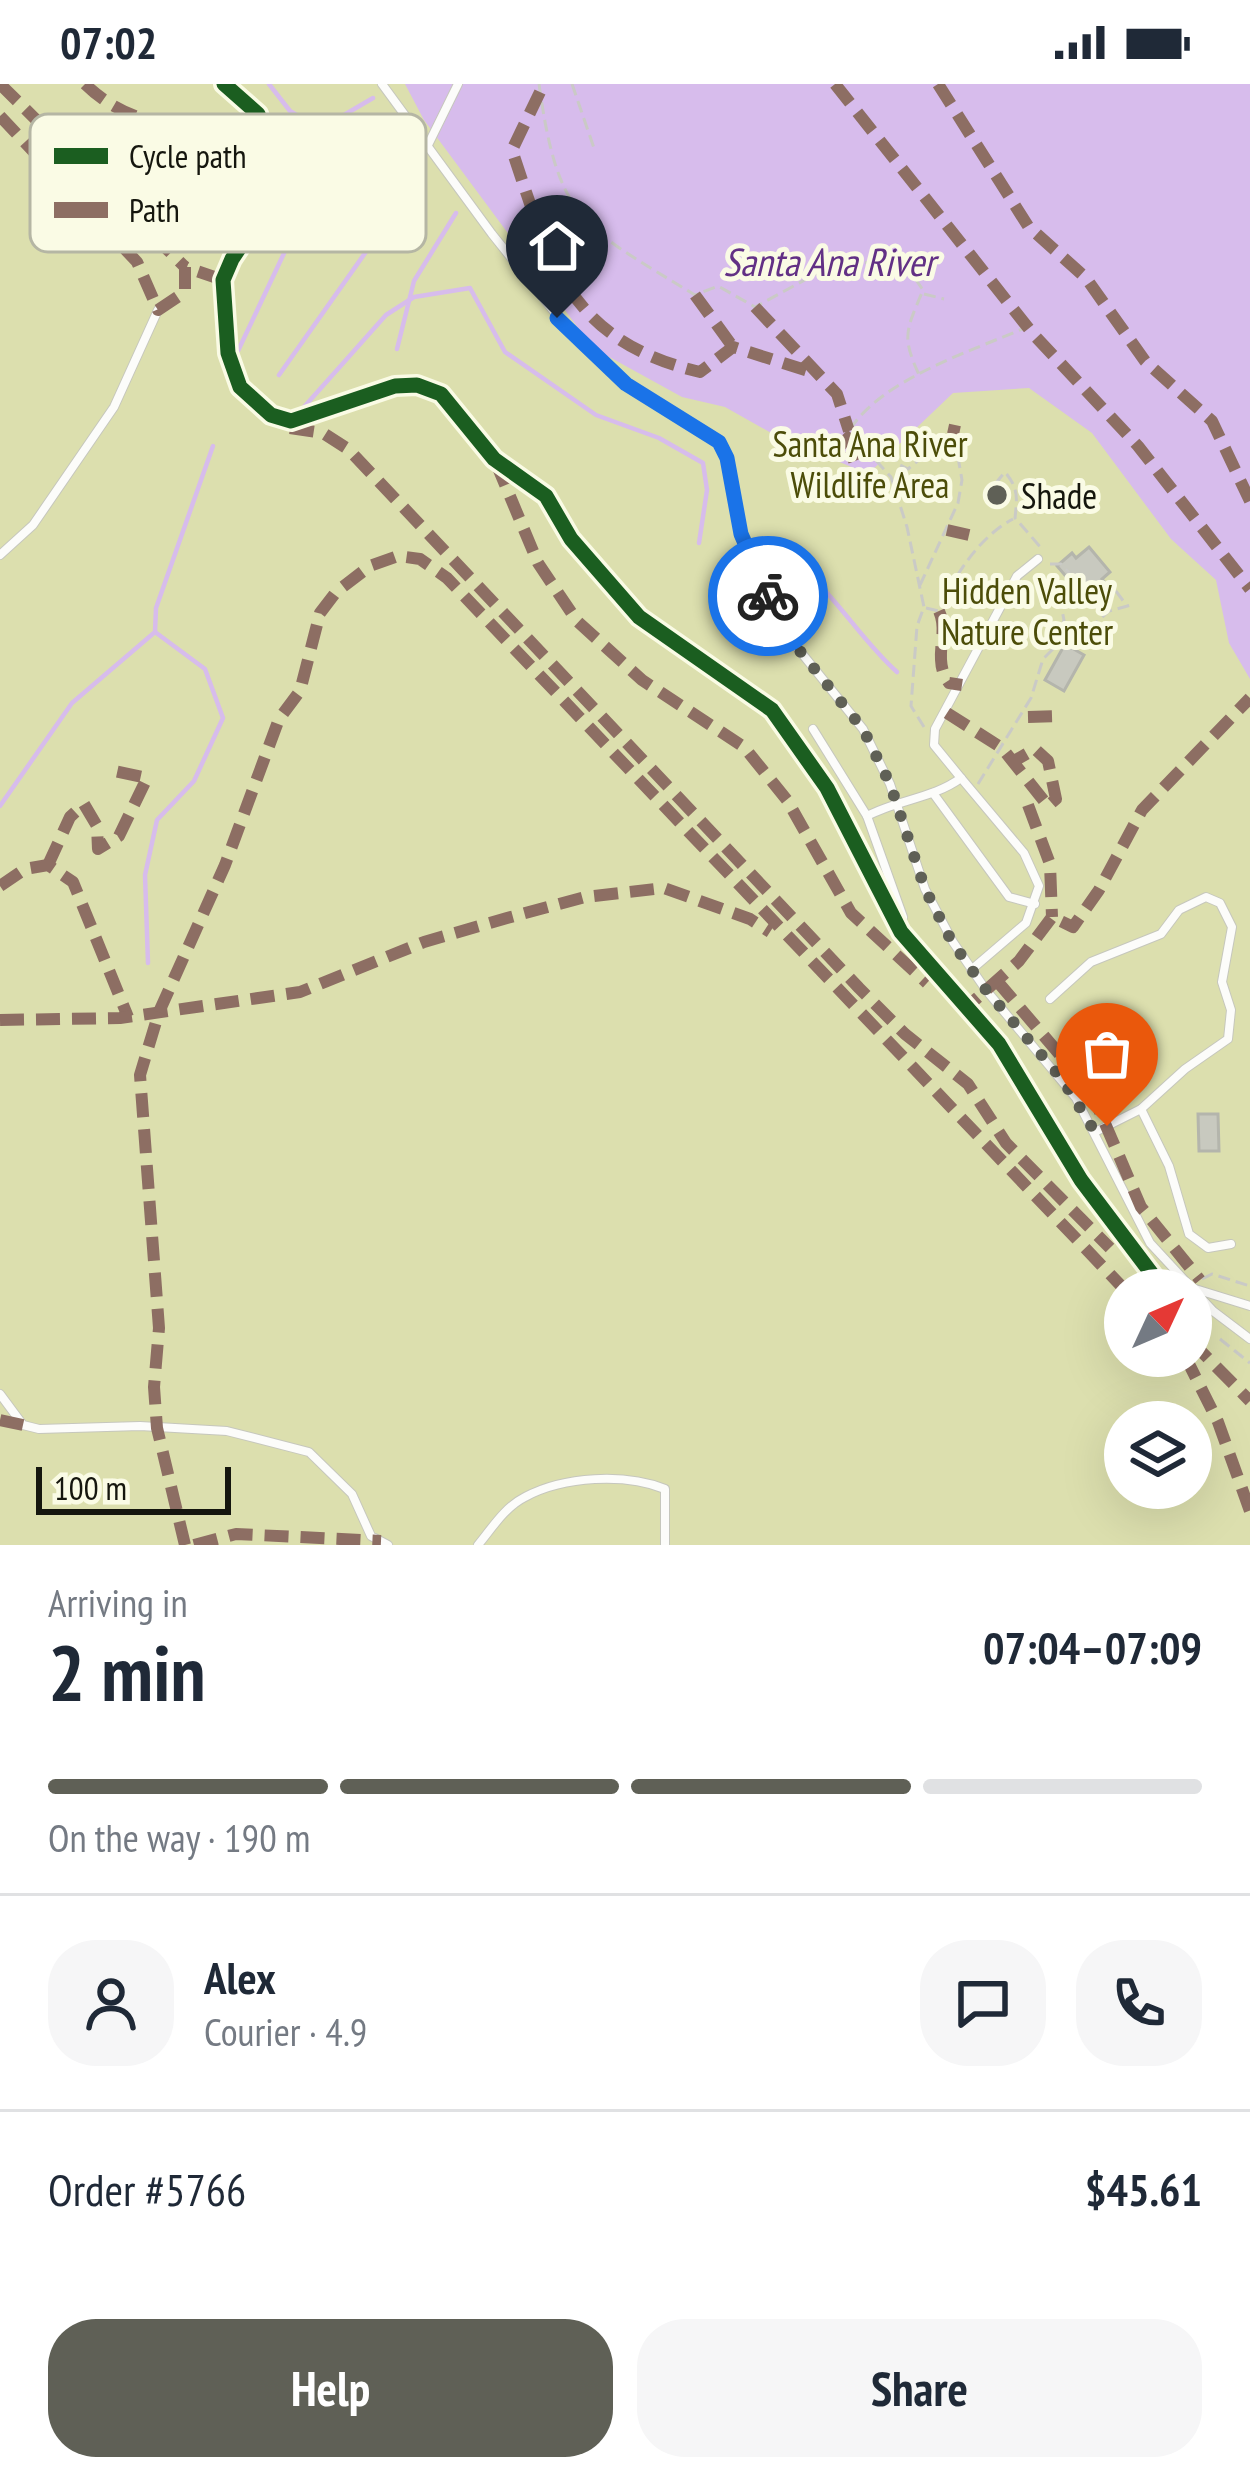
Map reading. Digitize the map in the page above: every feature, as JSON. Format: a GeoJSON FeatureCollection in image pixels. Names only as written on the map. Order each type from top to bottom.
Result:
{"type":"FeatureCollection","features":[{"type":"Feature","properties":{"kind":"lane"},"geometry":{"type":"LineString","coordinates":[[382,84],[404,114]]}},
{"type":"Feature","properties":{"kind":"lane"},"geometry":{"type":"LineString","coordinates":[[428,147],[458,84]]}},
{"type":"Feature","properties":{"kind":"lane"},"geometry":{"type":"LineString","coordinates":[[426,144],[580,344],[626,384],[712,435],[724,448],[741,534],[766,593],[791,640],[863,729],[895,801],[925,889],[971,970],[1062,1079],[1095,1132],[1137,1225],[1175,1269]]}},
{"type":"Feature","properties":{"kind":"lane"},"geometry":{"type":"LineString","coordinates":[[0,555],[34,525],[114,406],[158,310]]}},
{"type":"Feature","properties":{"kind":"lane"},"geometry":{"type":"LineString","coordinates":[[971,970],[1027,923],[1039,886],[1024,853],[934,745],[935,729],[1017,576],[1038,559]]}},
{"type":"Feature","properties":{"kind":"lane"},"geometry":{"type":"LineString","coordinates":[[813,729],[868,816],[903,917]]}},
{"type":"Feature","properties":{"kind":"lane"},"geometry":{"type":"LineString","coordinates":[[868,816],[895,801],[933,793],[961,778]]}},
{"type":"Feature","properties":{"kind":"lane"},"geometry":{"type":"LineString","coordinates":[[933,793],[1009,897],[1035,904]]}},
{"type":"Feature","properties":{"kind":"lane"},"geometry":{"type":"LineString","coordinates":[[1050,999],[1091,962],[1162,934],[1179,910],[1206,897],[1220,903],[1232,927],[1222,982],[1232,1010],[1228,1039],[1185,1069],[1142,1109],[1095,1132]]}},
{"type":"Feature","properties":{"kind":"lane"},"geometry":{"type":"LineString","coordinates":[[1142,1109],[1168,1166],[1189,1234],[1208,1247],[1231,1244]]}},
{"type":"Feature","properties":{"kind":"lane"},"geometry":{"type":"LineString","coordinates":[[1212,1294],[1250,1306]]}},
{"type":"Feature","properties":{"kind":"lane"},"geometry":{"type":"LineString","coordinates":[[1212,1306],[1250,1340]]}},
{"type":"Feature","properties":{"kind":"lane"},"geometry":{"type":"LineString","coordinates":[[0,1394],[23,1425],[39,1429],[140,1426],[227,1431],[309,1452],[352,1494],[371,1535],[388,1545]]}},
{"type":"Feature","properties":{"kind":"lane"},"geometry":{"type":"LineString","coordinates":[[478,1545],[523,1497],[554,1486],[640,1479],[665,1489],[665,1545]]}},
{"type":"Feature","properties":{"kind":"path"},"geometry":{"type":"LineString","coordinates":[[539,84],[546,132],[565,196],[582,221],[695,295],[718,286],[755,307],[838,262],[856,260],[912,274],[922,293],[944,299]]}},
{"type":"Feature","properties":{"kind":"path"},"geometry":{"type":"LineString","coordinates":[[572,84],[594,148]]}},
{"type":"Feature","properties":{"kind":"path"},"geometry":{"type":"LineString","coordinates":[[920,377],[905,344],[908,323],[922,293]]}},
{"type":"Feature","properties":{"kind":"path"},"geometry":{"type":"LineString","coordinates":[[923,725],[911,706],[916,626],[925,607],[920,587],[891,477],[849,431],[862,411],[920,377],[1027,327]]}},
{"type":"Feature","properties":{"kind":"path"},"geometry":{"type":"LineString","coordinates":[[869,449],[893,439],[896,464],[908,469],[951,433],[955,435],[962,480],[958,503],[920,587]]}},
{"type":"Feature","properties":{"kind":"path"},"geometry":{"type":"LineString","coordinates":[[995,484],[1005,472],[1018,492],[1015,518],[1052,566],[1061,564],[1109,611]]}},
{"type":"Feature","properties":{"kind":"path"},"geometry":{"type":"LineString","coordinates":[[925,607],[939,611],[952,580],[985,541],[1015,518]]}},
{"type":"Feature","properties":{"kind":"path"},"geometry":{"type":"LineString","coordinates":[[1056,646],[1064,620],[1060,601],[1075,579]]}},
{"type":"Feature","properties":{"kind":"path"},"geometry":{"type":"LineString","coordinates":[[1094,600],[1104,587],[1113,586],[1128,608]]}},
{"type":"Feature","properties":{"kind":"path"},"geometry":{"type":"LineString","coordinates":[[972,789],[986,778],[991,760],[1031,698],[1043,659],[1056,646],[1078,639],[1109,611],[1135,604]]}},
{"type":"Feature","properties":{"kind":"path"},"geometry":{"type":"LineString","coordinates":[[1212,1274],[1250,1286]]}},
{"type":"Feature","properties":{"kind":"path"},"geometry":{"type":"LineString","coordinates":[[1213,1337],[1250,1363]]}},
{"type":"Feature","properties":{"kind":"path"},"geometry":{"type":"LineString","coordinates":[[1213,1337],[1250,1380]]}},
{"type":"Feature","properties":{"kind":"green space"},"geometry":{"type":"Polygon","coordinates":[[[0,84],[1250,84],[1250,1545],[0,1545],[0,84]]]}},
{"type":"Feature","properties":{"kind":"water","name":"Santa Ana River"},"geometry":{"type":"Polygon","coordinates":[[[405,84],[1250,84],[1250,679],[1229,643],[1216,580],[1171,539],[1092,433],[1029,388],[953,393],[868,474],[773,434],[725,407],[682,397],[593,348],[426,123],[426,114],[421,114],[405,84]]]}},
{"type":"Feature","properties":{"kind":"building"},"geometry":{"type":"Polygon","coordinates":[[[1089,547],[1110,572],[1102,579],[1105,583],[1083,596],[1057,566],[1089,547]]]}},
{"type":"Feature","properties":{"kind":"building"},"geometry":{"type":"Polygon","coordinates":[[[1065,644],[1084,655],[1064,691],[1045,680],[1065,644]]]}},
{"type":"Feature","properties":{"kind":"building"},"geometry":{"type":"Polygon","coordinates":[[[1198,1114],[1218,1114],[1219,1151],[1199,1151],[1198,1114]]]}},
{"type":"Feature","properties":{"kind":"waterway"},"geometry":{"type":"LineString","coordinates":[[269,84],[295,114]]}},
{"type":"Feature","properties":{"kind":"waterway"},"geometry":{"type":"LineString","coordinates":[[346,114],[373,98]]}},
{"type":"Feature","properties":{"kind":"waterway"},"geometry":{"type":"LineString","coordinates":[[397,349],[414,281],[456,213]]}},
{"type":"Feature","properties":{"kind":"waterway"},"geometry":{"type":"LineString","coordinates":[[236,355],[285,252]]}},
{"type":"Feature","properties":{"kind":"waterway"},"geometry":{"type":"LineString","coordinates":[[279,375],[366,252]]}},
{"type":"Feature","properties":{"kind":"waterway"},"geometry":{"type":"LineString","coordinates":[[296,416],[386,315],[414,297],[470,288],[505,352],[596,415],[659,438],[703,463],[707,490],[699,543]]}},
{"type":"Feature","properties":{"kind":"waterway"},"geometry":{"type":"LineString","coordinates":[[0,806],[72,703],[155,632],[156,608],[213,446]]}},
{"type":"Feature","properties":{"kind":"waterway"},"geometry":{"type":"LineString","coordinates":[[774,550],[809,574],[897,672]]}},
{"type":"Feature","properties":{"kind":"waterway"},"geometry":{"type":"LineString","coordinates":[[148,963],[145,875],[157,820],[194,781],[223,718],[205,669],[155,632]]}},
{"type":"Feature","properties":{"kind":"marked path"},"geometry":{"type":"LineString","coordinates":[[0,84],[30,114]]}},
{"type":"Feature","properties":{"kind":"marked path"},"geometry":{"type":"LineString","coordinates":[[85,84],[131,114]]}},
{"type":"Feature","properties":{"kind":"marked path"},"geometry":{"type":"LineString","coordinates":[[835,84],[1033,334],[1138,446],[1250,589]]}},
{"type":"Feature","properties":{"kind":"marked path"},"geometry":{"type":"LineString","coordinates":[[938,84],[1028,226],[1086,278],[1145,361],[1212,421],[1250,501]]}},
{"type":"Feature","properties":{"kind":"marked path"},"geometry":{"type":"LineString","coordinates":[[540,92],[512,150],[554,262],[593,318],[656,358],[700,372],[733,347],[818,374]]}},
{"type":"Feature","properties":{"kind":"marked path"},"geometry":{"type":"LineString","coordinates":[[0,116],[30,148]]}},
{"type":"Feature","properties":{"kind":"marked path"},"geometry":{"type":"LineString","coordinates":[[128,252],[137,262],[158,310],[185,292],[185,267],[223,280]]}},
{"type":"Feature","properties":{"kind":"marked path"},"geometry":{"type":"LineString","coordinates":[[170,252],[185,267]]}},
{"type":"Feature","properties":{"kind":"marked path"},"geometry":{"type":"LineString","coordinates":[[695,295],[733,347]]}},
{"type":"Feature","properties":{"kind":"marked path"},"geometry":{"type":"LineString","coordinates":[[755,307],[837,394],[849,431]]}},
{"type":"Feature","properties":{"kind":"marked path"},"geometry":{"type":"LineString","coordinates":[[953,434],[955,425]]}},
{"type":"Feature","properties":{"kind":"marked path"},"geometry":{"type":"LineString","coordinates":[[290,428],[323,433],[348,449],[859,988],[905,1034],[968,1084],[1006,1143],[1110,1248]]}},
{"type":"Feature","properties":{"kind":"marked path"},"geometry":{"type":"LineString","coordinates":[[852,434],[837,449],[844,459],[869,449]]}},
{"type":"Feature","properties":{"kind":"marked path"},"geometry":{"type":"LineString","coordinates":[[496,463],[538,563],[577,621],[642,680],[744,747],[787,800],[851,913],[927,983]]}},
{"type":"Feature","properties":{"kind":"marked path"},"geometry":{"type":"LineString","coordinates":[[947,530],[969,535]]}},
{"type":"Feature","properties":{"kind":"marked path"},"geometry":{"type":"LineString","coordinates":[[185,1545],[157,1428],[154,1387],[159,1328],[140,1075],[159,1012],[225,865],[279,719],[300,691],[320,613],[336,592],[370,566],[398,556],[420,559],[447,578],[1105,1269]]}},
{"type":"Feature","properties":{"kind":"marked path"},"geometry":{"type":"LineString","coordinates":[[939,611],[941,665],[949,683],[962,685]]}},
{"type":"Feature","properties":{"kind":"marked path"},"geometry":{"type":"LineString","coordinates":[[960,1013],[1019,961],[1052,917],[1073,927],[1099,890],[1142,810],[1250,698]]}},
{"type":"Feature","properties":{"kind":"marked path"},"geometry":{"type":"LineString","coordinates":[[947,713],[1002,748],[1048,806],[1056,799],[1048,761],[1035,749],[1014,761]]}},
{"type":"Feature","properties":{"kind":"marked path"},"geometry":{"type":"LineString","coordinates":[[1028,717],[1063,716]]}},
{"type":"Feature","properties":{"kind":"marked path"},"geometry":{"type":"LineString","coordinates":[[48,865],[70,817],[84,804],[97,826],[98,849],[119,836],[147,778],[110,770]]}},
{"type":"Feature","properties":{"kind":"marked path"},"geometry":{"type":"LineString","coordinates":[[1028,805],[1050,864],[1052,917]]}},
{"type":"Feature","properties":{"kind":"marked path"},"geometry":{"type":"LineString","coordinates":[[0,886],[25,869],[48,865],[73,882],[128,1017]]}},
{"type":"Feature","properties":{"kind":"marked path"},"geometry":{"type":"LineString","coordinates":[[0,1020],[120,1018],[300,992],[424,942],[585,897],[664,888],[750,919],[770,932]]}},
{"type":"Feature","properties":{"kind":"marked path"},"geometry":{"type":"LineString","coordinates":[[997,981],[1091,1091],[1141,1207],[1191,1269]]}},
{"type":"Feature","properties":{"kind":"marked path"},"geometry":{"type":"LineString","coordinates":[[1212,1362],[1250,1401]]}},
{"type":"Feature","properties":{"kind":"marked path"},"geometry":{"type":"LineString","coordinates":[[1196,1377],[1218,1422],[1250,1511]]}},
{"type":"Feature","properties":{"kind":"marked path"},"geometry":{"type":"LineString","coordinates":[[0,1420],[23,1425]]}},
{"type":"Feature","properties":{"kind":"marked path"},"geometry":{"type":"LineString","coordinates":[[194,1545],[236,1534],[381,1541]]}},
{"type":"Feature","properties":{"kind":"cycle path"},"geometry":{"type":"LineString","coordinates":[[224,84],[258,114]]}},
{"type":"Feature","properties":{"kind":"cycle path"},"geometry":{"type":"LineString","coordinates":[[237,252],[223,280],[228,353],[240,387],[271,415],[291,421],[395,386],[417,385],[441,394],[494,459],[546,496],[571,539],[639,617],[772,710],[827,788],[901,932],[999,1044],[1081,1180],[1148,1269]]}},
{"type":"Feature","properties":{"kind":"way so far"},"geometry":{"type":"LineString","coordinates":[[768,596],[791,640],[863,729],[890,784],[925,889],[952,942],[1062,1079],[1095,1132],[1107,1126]]}},
{"type":"Feature","properties":{"kind":"place","name":"Shade"},"geometry":{"type":"Point","coordinates":[997,495]}},
{"type":"Feature","properties":{"kind":"route"},"geometry":{"type":"LineString","coordinates":[[557,318],[626,384],[712,435],[724,448],[741,534],[768,596]]}},
{"type":"Feature","properties":{"kind":"park label","name":"Santa Ana River Wildlife Area"},"geometry":{"type":"Point","coordinates":[870,464]}},
{"type":"Feature","properties":{"kind":"park label","name":"Hidden Valley Nature Center"},"geometry":{"type":"Point","coordinates":[1027,610]}}]}
